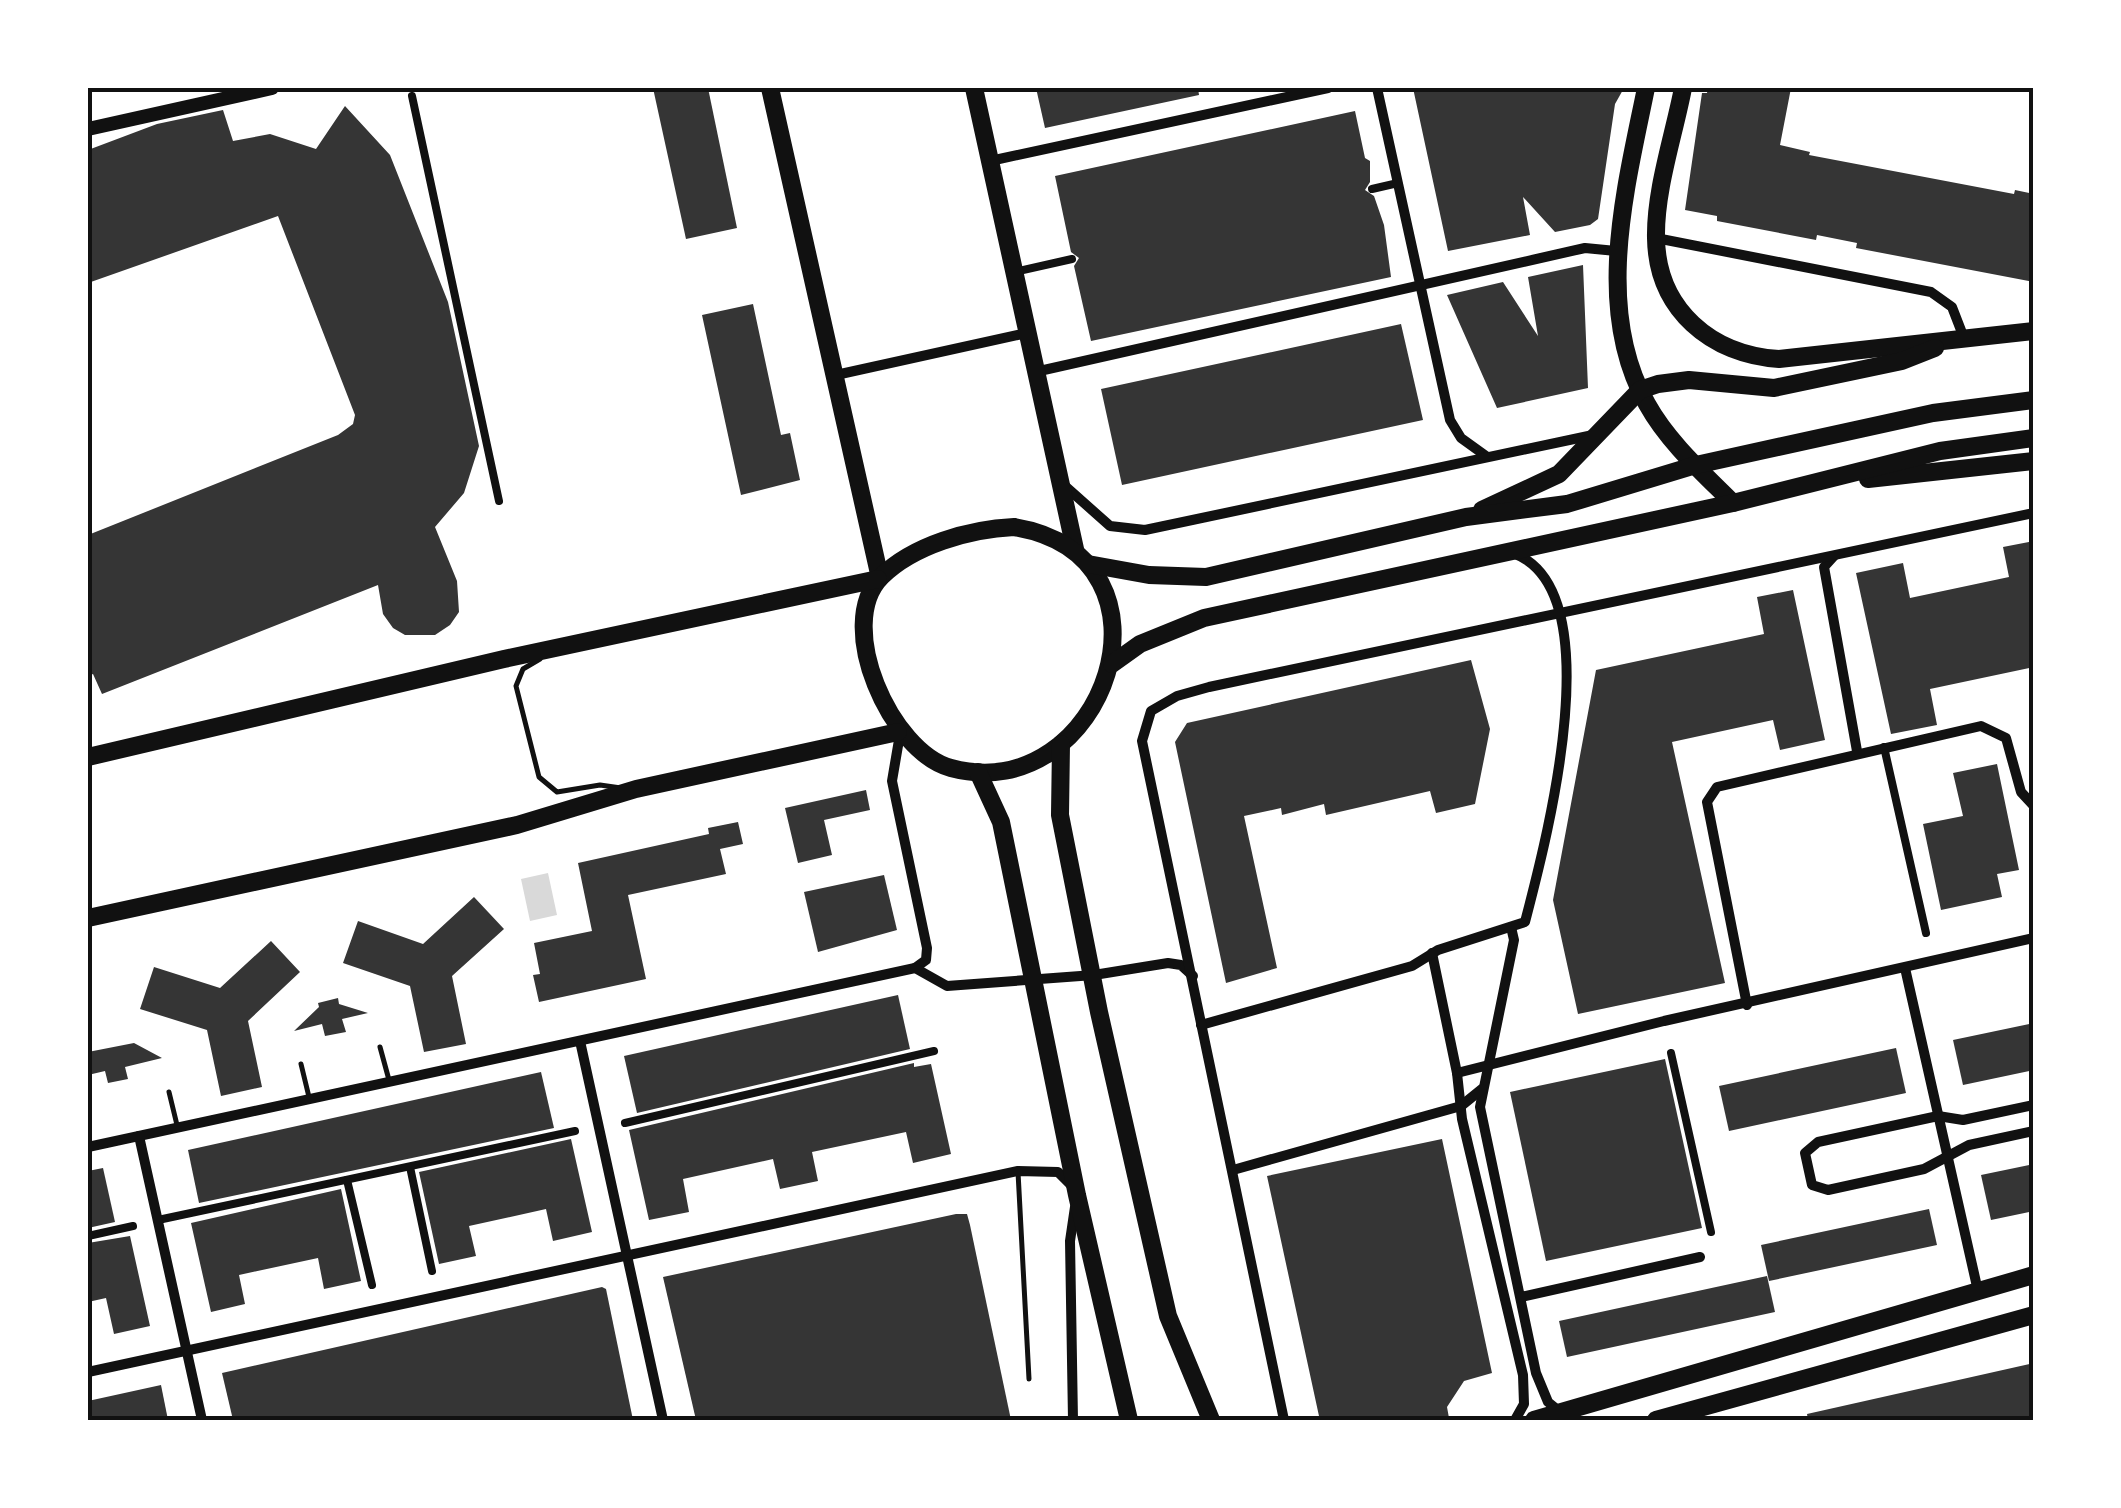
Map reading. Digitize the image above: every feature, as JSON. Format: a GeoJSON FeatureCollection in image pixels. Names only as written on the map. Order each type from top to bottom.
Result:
{"type":"FeatureCollection","features":[{"type":"Feature","properties":{"kind":"main road"},"geometry":{"type":"LineString","coordinates":[[770,88],[879,579],[867,610],[866,642],[872,672],[899,733],[933,760],[978,772],[1023,766],[1062,744],[1090,710],[1112,664],[1114,624],[1082,556],[1059,480],[974,88]]}},
{"type":"Feature","properties":{"kind":"main road"},"geometry":{"type":"LineString","coordinates":[[1646,88],[1616,251],[1624,326],[1640,390],[1659,422],[1733,503]]}},
{"type":"Feature","properties":{"kind":"main road"},"geometry":{"type":"LineString","coordinates":[[1683,88],[1656,238],[1658,260],[1676,303],[1704,336],[1740,354],[1779,359],[2034,331]]}},
{"type":"Feature","properties":{"kind":"main road"},"geometry":{"type":"LineString","coordinates":[[1466,517],[1558,474],[1640,390],[1673,381],[1774,388],[1902,361],[1964,338]]}},
{"type":"Feature","properties":{"kind":"main road"},"geometry":{"type":"LineString","coordinates":[[88,757],[559,647],[879,579],[950,538],[987,528],[1042,531],[1082,556],[1149,576],[1206,577],[1466,517],[1568,504],[1696,465],[1933,413],[2034,400]]}},
{"type":"Feature","properties":{"kind":"main road"},"geometry":{"type":"LineString","coordinates":[[1112,664],[1140,644],[1204,618],[1733,503],[1940,451],[2034,438]]}},
{"type":"Feature","properties":{"kind":"main road"},"geometry":{"type":"LineString","coordinates":[[1818,483],[2034,460]]}},
{"type":"Feature","properties":{"kind":"main road"},"geometry":{"type":"LineString","coordinates":[[88,918],[535,821],[636,789],[899,733]]}},
{"type":"Feature","properties":{"kind":"main road"},"geometry":{"type":"LineString","coordinates":[[1062,744],[1060,815],[1168,1316],[1211,1420]]}},
{"type":"Feature","properties":{"kind":"main road"},"geometry":{"type":"LineString","coordinates":[[978,772],[1001,822],[1077,1195],[1129,1420]]}},
{"type":"Feature","properties":{"kind":"main road"},"geometry":{"type":"LineString","coordinates":[[1534,1420],[1565,1417],[2034,1275]]}},
{"type":"Feature","properties":{"kind":"main road"},"geometry":{"type":"LineString","coordinates":[[1656,1420],[2034,1315]]}},
{"type":"Feature","properties":{"kind":"street"},"geometry":{"type":"LineString","coordinates":[[88,129],[272,88]]}},
{"type":"Feature","properties":{"kind":"street"},"geometry":{"type":"LineString","coordinates":[[990,161],[1328,88]]}},
{"type":"Feature","properties":{"kind":"street"},"geometry":{"type":"LineString","coordinates":[[1378,88],[1450,420],[1461,438],[1486,456]]}},
{"type":"Feature","properties":{"kind":"street"},"geometry":{"type":"LineString","coordinates":[[412,96],[499,502]]}},
{"type":"Feature","properties":{"kind":"street"},"geometry":{"type":"LineString","coordinates":[[1372,189],[1398,184]]}},
{"type":"Feature","properties":{"kind":"street"},"geometry":{"type":"LineString","coordinates":[[1656,238],[1931,292],[1952,307],[1964,338]]}},
{"type":"Feature","properties":{"kind":"street"},"geometry":{"type":"LineString","coordinates":[[1035,372],[1585,248],[1616,251]]}},
{"type":"Feature","properties":{"kind":"street"},"geometry":{"type":"LineString","coordinates":[[1014,272],[1072,259]]}},
{"type":"Feature","properties":{"kind":"street"},"geometry":{"type":"LineString","coordinates":[[836,375],[1027,333]]}},
{"type":"Feature","properties":{"kind":"street"},"geometry":{"type":"LineString","coordinates":[[1059,480],[1110,526],[1145,530],[1598,434]]}},
{"type":"Feature","properties":{"kind":"street"},"geometry":{"type":"LineString","coordinates":[[1284,1420],[1142,742],[1150,711],[1176,696],[1209,687],[2034,513]]}},
{"type":"Feature","properties":{"kind":"street"},"geometry":{"type":"LineString","coordinates":[[1201,1025],[1412,966],[1432,953],[1524,922],[1566,714],[1562,613],[1552,588],[1536,568],[1523,557],[1502,551]]}},
{"type":"Feature","properties":{"kind":"street"},"geometry":{"type":"LineString","coordinates":[[1834,556],[1824,566],[1857,751]]}},
{"type":"Feature","properties":{"kind":"street"},"geometry":{"type":"LineString","coordinates":[[1748,1005],[1707,802],[1717,787],[1857,751],[1990,727],[2006,738],[2016,779],[2034,806]]}},
{"type":"Feature","properties":{"kind":"street"},"geometry":{"type":"LineString","coordinates":[[88,1148],[915,968],[926,960],[927,948],[892,780],[899,733]]}},
{"type":"Feature","properties":{"kind":"street"},"geometry":{"type":"LineString","coordinates":[[1884,747],[1926,933]]}},
{"type":"Feature","properties":{"kind":"street"},"geometry":{"type":"LineString","coordinates":[[1510,927],[1514,940],[1480,1107],[1542,1393],[1565,1417]]}},
{"type":"Feature","properties":{"kind":"street"},"geometry":{"type":"LineString","coordinates":[[1458,1073],[2034,938]]}},
{"type":"Feature","properties":{"kind":"street"},"geometry":{"type":"LineString","coordinates":[[1432,953],[1458,1073],[1460,1106],[1522,1375],[1524,1404],[1515,1420]]}},
{"type":"Feature","properties":{"kind":"street"},"geometry":{"type":"LineString","coordinates":[[915,968],[947,986],[1034,981],[1168,963],[1181,965],[1193,977]]}},
{"type":"Feature","properties":{"kind":"street"},"geometry":{"type":"LineString","coordinates":[[1904,968],[1978,1291]]}},
{"type":"Feature","properties":{"kind":"street"},"geometry":{"type":"LineString","coordinates":[[580,1041],[663,1420]]}},
{"type":"Feature","properties":{"kind":"street"},"geometry":{"type":"LineString","coordinates":[[625,1122],[934,1052]]}},
{"type":"Feature","properties":{"kind":"street"},"geometry":{"type":"LineString","coordinates":[[1671,1053],[1711,1232]]}},
{"type":"Feature","properties":{"kind":"street"},"geometry":{"type":"LineString","coordinates":[[1233,1170],[1460,1106],[1483,1088]]}},
{"type":"Feature","properties":{"kind":"street"},"geometry":{"type":"LineString","coordinates":[[2034,1105],[1963,1120],[1938,1116],[1810,1145],[1804,1153],[1808,1178],[1819,1190],[1828,1190],[1924,1169],[1969,1146],[2034,1131]]}},
{"type":"Feature","properties":{"kind":"street"},"geometry":{"type":"LineString","coordinates":[[158,1220],[575,1131]]}},
{"type":"Feature","properties":{"kind":"street"},"geometry":{"type":"LineString","coordinates":[[140,1136],[202,1420]]}},
{"type":"Feature","properties":{"kind":"street"},"geometry":{"type":"LineString","coordinates":[[410,1167],[432,1271]]}},
{"type":"Feature","properties":{"kind":"street"},"geometry":{"type":"LineString","coordinates":[[88,1372],[1018,1170],[1058,1172],[1077,1195],[1070,1241],[1073,1420]]}},
{"type":"Feature","properties":{"kind":"street"},"geometry":{"type":"LineString","coordinates":[[347,1180],[372,1285]]}},
{"type":"Feature","properties":{"kind":"street"},"geometry":{"type":"LineString","coordinates":[[88,1236],[133,1226]]}},
{"type":"Feature","properties":{"kind":"street"},"geometry":{"type":"LineString","coordinates":[[1521,1297],[1700,1257]]}},
{"type":"Feature","properties":{"kind":"lane"},"geometry":{"type":"LineString","coordinates":[[559,647],[524,670],[516,686],[539,776],[557,792],[600,784],[636,789]]}},
{"type":"Feature","properties":{"kind":"lane"},"geometry":{"type":"LineString","coordinates":[[380,1047],[389,1083]]}},
{"type":"Feature","properties":{"kind":"lane"},"geometry":{"type":"LineString","coordinates":[[301,1064],[310,1100]]}},
{"type":"Feature","properties":{"kind":"lane"},"geometry":{"type":"LineString","coordinates":[[169,1092],[178,1128]]}},
{"type":"Feature","properties":{"kind":"lane"},"geometry":{"type":"LineString","coordinates":[[1018,1170],[1029,1378]]}},
{"type":"Feature","properties":{"kind":"shaded area"},"geometry":{"type":"Polygon","coordinates":[[[548,873],[557,915],[530,921],[521,879],[548,873]]]}},
{"type":"Feature","properties":{"kind":"building"},"geometry":{"type":"Polygon","coordinates":[[[653,88],[708,88],[737,228],[686,239],[653,88]]]}},
{"type":"Feature","properties":{"kind":"building"},"geometry":{"type":"Polygon","coordinates":[[[1036,88],[1198,88],[1199,95],[1045,128],[1036,88]]]}},
{"type":"Feature","properties":{"kind":"building"},"geometry":{"type":"Polygon","coordinates":[[[1413,88],[1624,88],[1615,104],[1598,219],[1590,225],[1555,232],[1523,197],[1530,235],[1448,251],[1413,88]]]}},
{"type":"Feature","properties":{"kind":"building"},"geometry":{"type":"Polygon","coordinates":[[[1708,88],[1791,88],[1780,145],[1810,152],[1809,155],[2014,194],[2015,190],[2034,194],[2034,282],[1856,248],[1857,243],[1817,235],[1816,240],[1717,221],[1717,216],[1685,210],[1702,93],[1707,93],[1708,88]]]}},
{"type":"Feature","properties":{"kind":"building"},"geometry":{"type":"Polygon","coordinates":[[[345,106],[390,155],[448,302],[479,446],[464,493],[435,527],[457,581],[459,612],[450,625],[435,635],[405,635],[393,628],[383,614],[378,585],[102,694],[93,674],[88,676],[88,535],[338,435],[353,424],[355,415],[278,216],[88,283],[88,150],[157,124],[223,110],[233,141],[270,134],[316,149],[345,106]]]}},
{"type":"Feature","properties":{"kind":"building"},"geometry":{"type":"Polygon","coordinates":[[[1355,111],[1365,158],[1370,161],[1370,182],[1365,190],[1374,196],[1384,225],[1391,277],[1091,341],[1074,266],[1079,258],[1071,252],[1055,176],[1355,111]]]}},
{"type":"Feature","properties":{"kind":"building"},"geometry":{"type":"Polygon","coordinates":[[[1583,265],[1588,388],[1497,408],[1447,295],[1503,282],[1538,336],[1528,277],[1583,265]]]}},
{"type":"Feature","properties":{"kind":"building"},"geometry":{"type":"Polygon","coordinates":[[[753,304],[781,435],[790,433],[800,480],[741,495],[702,315],[753,304]]]}},
{"type":"Feature","properties":{"kind":"building"},"geometry":{"type":"Polygon","coordinates":[[[1401,324],[1423,420],[1122,485],[1101,389],[1401,324]]]}},
{"type":"Feature","properties":{"kind":"building"},"geometry":{"type":"Polygon","coordinates":[[[2034,541],[2034,667],[1930,689],[1937,725],[1891,734],[1856,573],[1903,563],[1910,598],[2009,577],[2003,547],[2034,541]]]}},
{"type":"Feature","properties":{"kind":"building"},"geometry":{"type":"Polygon","coordinates":[[[1793,590],[1825,740],[1780,750],[1773,720],[1672,742],[1725,983],[1578,1014],[1553,900],[1596,670],[1764,634],[1757,597],[1793,590]]]}},
{"type":"Feature","properties":{"kind":"building"},"geometry":{"type":"Polygon","coordinates":[[[1471,660],[1490,729],[1475,804],[1436,813],[1430,791],[1326,815],[1324,804],[1282,815],[1281,808],[1244,816],[1277,968],[1226,983],[1175,742],[1187,723],[1471,660]]]}},
{"type":"Feature","properties":{"kind":"building"},"geometry":{"type":"Polygon","coordinates":[[[1997,764],[2019,870],[1997,874],[2002,897],[1941,910],[1923,824],[1963,816],[1953,773],[1997,764]]]}},
{"type":"Feature","properties":{"kind":"building"},"geometry":{"type":"Polygon","coordinates":[[[866,790],[870,810],[824,820],[832,855],[798,863],[785,808],[866,790]]]}},
{"type":"Feature","properties":{"kind":"building"},"geometry":{"type":"Polygon","coordinates":[[[738,822],[743,844],[720,849],[726,874],[628,895],[646,979],[539,1002],[533,975],[540,974],[534,943],[592,931],[578,863],[709,834],[708,828],[738,822]]]}},
{"type":"Feature","properties":{"kind":"building"},"geometry":{"type":"Polygon","coordinates":[[[884,875],[897,930],[818,952],[804,892],[884,875]]]}},
{"type":"Feature","properties":{"kind":"building"},"geometry":{"type":"Polygon","coordinates":[[[474,897],[504,929],[452,976],[466,1044],[424,1052],[410,986],[343,963],[358,921],[423,944],[474,897]]]}},
{"type":"Feature","properties":{"kind":"building"},"geometry":{"type":"Polygon","coordinates":[[[271,941],[300,972],[248,1021],[262,1087],[221,1096],[207,1030],[140,1009],[154,967],[220,988],[271,941]]]}},
{"type":"Feature","properties":{"kind":"building"},"geometry":{"type":"Polygon","coordinates":[[[898,995],[910,1049],[637,1113],[624,1056],[898,995]]]}},
{"type":"Feature","properties":{"kind":"building"},"geometry":{"type":"Polygon","coordinates":[[[338,998],[339,1004],[368,1013],[342,1019],[346,1032],[325,1036],[322,1024],[294,1031],[319,1007],[318,1003],[338,998]]]}},
{"type":"Feature","properties":{"kind":"building"},"geometry":{"type":"Polygon","coordinates":[[[2034,1023],[2034,1070],[1963,1085],[1953,1040],[2034,1023]]]}},
{"type":"Feature","properties":{"kind":"building"},"geometry":{"type":"Polygon","coordinates":[[[134,1043],[162,1058],[125,1067],[128,1079],[108,1083],[105,1071],[88,1075],[88,1052],[134,1043]]]}},
{"type":"Feature","properties":{"kind":"building"},"geometry":{"type":"Polygon","coordinates":[[[1896,1048],[1906,1093],[1729,1131],[1719,1086],[1896,1048]]]}},
{"type":"Feature","properties":{"kind":"building"},"geometry":{"type":"Polygon","coordinates":[[[1665,1059],[1702,1228],[1546,1261],[1510,1092],[1665,1059]]]}},
{"type":"Feature","properties":{"kind":"building"},"geometry":{"type":"Polygon","coordinates":[[[914,1063],[914,1067],[931,1064],[951,1154],[913,1163],[906,1132],[812,1152],[818,1181],[780,1189],[773,1159],[683,1179],[689,1212],[649,1220],[629,1130],[914,1063]]]}},
{"type":"Feature","properties":{"kind":"building"},"geometry":{"type":"Polygon","coordinates":[[[541,1072],[554,1128],[199,1203],[188,1150],[541,1072]]]}},
{"type":"Feature","properties":{"kind":"building"},"geometry":{"type":"Polygon","coordinates":[[[571,1139],[592,1232],[553,1241],[546,1209],[469,1226],[476,1256],[439,1264],[419,1172],[571,1139]]]}},
{"type":"Feature","properties":{"kind":"building"},"geometry":{"type":"Polygon","coordinates":[[[1442,1139],[1492,1373],[1464,1381],[1447,1407],[1449,1418],[1327,1420],[1319,1416],[1267,1176],[1442,1139]]]}},
{"type":"Feature","properties":{"kind":"building"},"geometry":{"type":"Polygon","coordinates":[[[2034,1164],[2034,1211],[1991,1220],[1981,1175],[2034,1164]]]}},
{"type":"Feature","properties":{"kind":"building"},"geometry":{"type":"Polygon","coordinates":[[[103,1168],[115,1222],[88,1228],[88,1171],[103,1168]]]}},
{"type":"Feature","properties":{"kind":"building"},"geometry":{"type":"Polygon","coordinates":[[[341,1189],[361,1281],[324,1289],[318,1258],[239,1275],[245,1304],[211,1312],[191,1223],[341,1189]]]}},
{"type":"Feature","properties":{"kind":"building"},"geometry":{"type":"Polygon","coordinates":[[[1929,1209],[1937,1245],[1769,1281],[1761,1245],[1929,1209]]]}},
{"type":"Feature","properties":{"kind":"building"},"geometry":{"type":"Polygon","coordinates":[[[967,1214],[970,1225],[1011,1420],[696,1420],[663,1277],[967,1214]]]}},
{"type":"Feature","properties":{"kind":"building"},"geometry":{"type":"Polygon","coordinates":[[[130,1236],[150,1326],[114,1334],[106,1298],[88,1302],[88,1243],[130,1236]]]}},
{"type":"Feature","properties":{"kind":"building"},"geometry":{"type":"Polygon","coordinates":[[[1767,1276],[1775,1312],[1567,1357],[1559,1321],[1767,1276]]]}},
{"type":"Feature","properties":{"kind":"building"},"geometry":{"type":"Polygon","coordinates":[[[606,1289],[633,1420],[233,1420],[222,1373],[606,1289]]]}},
{"type":"Feature","properties":{"kind":"building"},"geometry":{"type":"Polygon","coordinates":[[[2034,1363],[2034,1420],[1808,1420],[1807,1414],[2034,1363]]]}},
{"type":"Feature","properties":{"kind":"building"},"geometry":{"type":"Polygon","coordinates":[[[161,1385],[168,1420],[88,1420],[88,1401],[161,1385]]]}}]}
